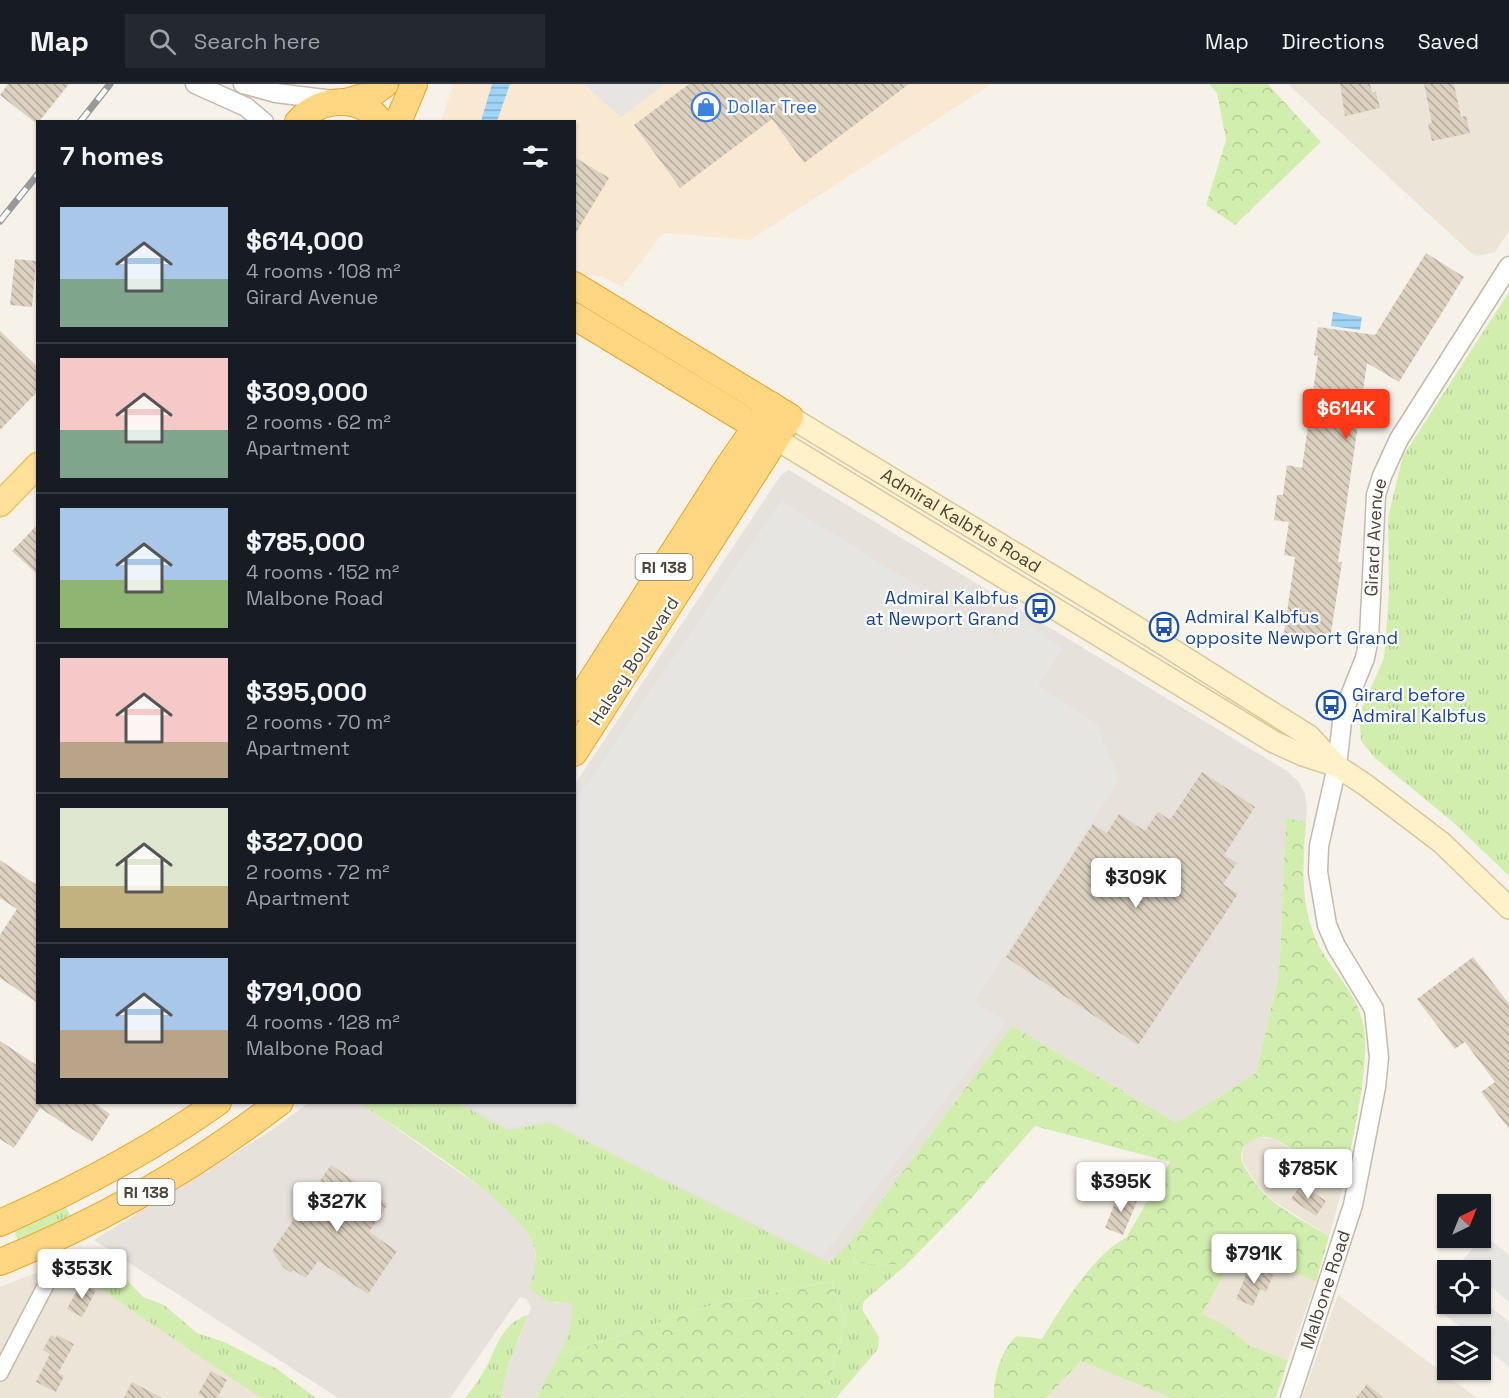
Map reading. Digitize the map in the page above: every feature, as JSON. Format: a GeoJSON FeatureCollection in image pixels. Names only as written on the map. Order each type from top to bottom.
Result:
{"type":"FeatureCollection","features":[{"type":"Feature","properties":{"kind":"highway"},"geometry":{"type":"LineString","coordinates":[[301,120],[319,107],[370,95],[386,84]]}},
{"type":"Feature","properties":{"kind":"highway"},"geometry":{"type":"LineString","coordinates":[[349,101],[397,118],[414,84]]}},
{"type":"Feature","properties":{"kind":"highway","name":"Admiral Kalbfus Road"},"geometry":{"type":"LineString","coordinates":[[576,286],[781,411]]}},
{"type":"Feature","properties":{"kind":"highway","name":"Admiral Kalbfus Road"},"geometry":{"type":"LineString","coordinates":[[576,317],[766,433]]}},
{"type":"Feature","properties":{"kind":"highway"},"geometry":{"type":"LineString","coordinates":[[766,433],[781,411]]}},
{"type":"Feature","properties":{"kind":"highway","name":"Halsey Boulevard"},"geometry":{"type":"LineString","coordinates":[[576,705],[766,433]]}},
{"type":"Feature","properties":{"kind":"highway","name":"Halsey Boulevard"},"geometry":{"type":"LineString","coordinates":[[576,750],[766,433]]}},
{"type":"Feature","properties":{"kind":"highway","name":"RI 138"},"geometry":{"type":"LineString","coordinates":[[0,1223],[100,1176],[164,1139],[215,1104]]}},
{"type":"Feature","properties":{"kind":"highway","name":"RI 138"},"geometry":{"type":"LineString","coordinates":[[0,1262],[64,1234],[154,1187],[223,1144],[277,1104]]}},
{"type":"Feature","properties":{"kind":"main road","name":"Admiral Kalbfus Road"},"geometry":{"type":"LineString","coordinates":[[781,411],[1230,685],[1309,736],[1337,766],[1442,843],[1509,908]]}},
{"type":"Feature","properties":{"kind":"main road","name":"Admiral Kalbfus Road"},"geometry":{"type":"LineString","coordinates":[[766,433],[1274,742],[1303,755],[1337,766]]}},
{"type":"Feature","properties":{"kind":"main road"},"geometry":{"type":"LineString","coordinates":[[0,504],[36,467]]}},
{"type":"Feature","properties":{"kind":"street"},"geometry":{"type":"LineString","coordinates":[[195,84],[246,107],[262,120]]}},
{"type":"Feature","properties":{"kind":"street"},"geometry":{"type":"LineString","coordinates":[[243,84],[300,97],[349,101]]}},
{"type":"Feature","properties":{"kind":"street","name":"Girard Avenue"},"geometry":{"type":"LineString","coordinates":[[1337,766],[1343,713],[1365,658],[1369,638],[1373,518],[1382,476],[1399,440],[1509,266]]}},
{"type":"Feature","properties":{"kind":"street","name":"Malbone Road"},"geometry":{"type":"LineString","coordinates":[[1290,1398],[1353,1204],[1376,1087],[1379,1058],[1374,1009],[1336,946],[1327,925],[1317,872],[1319,846],[1337,766]]}},
{"type":"Feature","properties":{"kind":"street"},"geometry":{"type":"LineString","coordinates":[[0,1373],[51,1275]]}},
{"type":"Feature","properties":{"kind":"shaded area"},"geometry":{"type":"Polygon","coordinates":[[[453,84],[992,84],[750,240],[663,233],[622,287],[601,276],[582,275],[576,272],[576,120],[442,120],[453,84]]]}},
{"type":"Feature","properties":{"kind":"shaded area"},"geometry":{"type":"Polygon","coordinates":[[[584,84],[665,84],[621,117],[584,84]]]}},
{"type":"Feature","properties":{"kind":"shaded area"},"geometry":{"type":"Polygon","coordinates":[[[1288,84],[1509,84],[1509,231],[1495,252],[1477,256],[1470,252],[1288,84]]]}},
{"type":"Feature","properties":{"kind":"shaded area"},"geometry":{"type":"Polygon","coordinates":[[[789,470],[1287,771],[1298,781],[1305,794],[1307,810],[1306,822],[1286,819],[1279,974],[1256,1073],[1177,1123],[1012,1026],[851,1241],[829,1264],[550,1123],[507,1130],[460,1104],[576,1104],[576,782],[781,475],[789,470]]]}},
{"type":"Feature","properties":{"kind":"shaded area"},"geometry":{"type":"Polygon","coordinates":[[[781,501],[997,636],[1012,613],[1063,648],[1038,686],[1098,725],[1119,781],[974,1002],[1006,1022],[822,1257],[550,1121],[508,1128],[464,1104],[576,1104],[576,800],[781,501]]]}},
{"type":"Feature","properties":{"kind":"shaded area"},"geometry":{"type":"Polygon","coordinates":[[[307,1104],[361,1104],[490,1194],[521,1222],[533,1243],[537,1266],[555,1303],[571,1302],[573,1317],[570,1334],[536,1398],[501,1398],[509,1363],[531,1308],[527,1299],[520,1297],[450,1398],[338,1398],[94,1240],[272,1130],[307,1104]]]}},
{"type":"Feature","properties":{"kind":"shaded area"},"geometry":{"type":"Polygon","coordinates":[[[1256,1137],[1275,1139],[1343,1186],[1329,1236],[1271,1199],[1258,1186],[1243,1163],[1242,1151],[1247,1142],[1256,1137]]]}},
{"type":"Feature","properties":{"kind":"shaded area"},"geometry":{"type":"Polygon","coordinates":[[[1491,1241],[1509,1255],[1509,1302],[1491,1287],[1491,1260],[1463,1260],[1473,1248],[1491,1248],[1491,1241]]]}},
{"type":"Feature","properties":{"kind":"shaded area"},"geometry":{"type":"Polygon","coordinates":[[[1237,1250],[1316,1282],[1288,1360],[1248,1345],[1201,1314],[1237,1250]]]}},
{"type":"Feature","properties":{"kind":"shaded area"},"geometry":{"type":"Polygon","coordinates":[[[61,1263],[245,1385],[261,1398],[0,1398],[0,1287],[61,1263]]]}},
{"type":"Feature","properties":{"kind":"shaded area"},"geometry":{"type":"Polygon","coordinates":[[[1338,1295],[1437,1368],[1437,1380],[1453,1380],[1477,1398],[1302,1398],[1338,1295]]]}},
{"type":"Feature","properties":{"kind":"shaded area"},"geometry":{"type":"Polygon","coordinates":[[[1491,1307],[1509,1322],[1509,1367],[1491,1352],[1491,1326],[1459,1326],[1444,1314],[1491,1314],[1491,1307]]]}},
{"type":"Feature","properties":{"kind":"shaded area"},"geometry":{"type":"Polygon","coordinates":[[[1081,1361],[1171,1398],[1046,1398],[1081,1361]]]}},
{"type":"Feature","properties":{"kind":"green space"},"geometry":{"type":"Polygon","coordinates":[[[1209,84],[1268,84],[1321,142],[1235,225],[1206,205],[1226,140],[1217,93],[1209,84]]]}},
{"type":"Feature","properties":{"kind":"green space"},"geometry":{"type":"Polygon","coordinates":[[[1509,292],[1509,876],[1454,823],[1375,758],[1361,741],[1359,715],[1384,658],[1389,593],[1388,517],[1403,456],[1509,292]]]}},
{"type":"Feature","properties":{"kind":"green space"},"geometry":{"type":"Polygon","coordinates":[[[1286,818],[1306,822],[1304,879],[1306,907],[1319,946],[1348,988],[1359,1011],[1363,1023],[1365,1058],[1343,1186],[1275,1139],[1256,1138],[1242,1149],[1243,1165],[1264,1194],[1291,1214],[1329,1236],[1316,1282],[1237,1250],[1202,1314],[1226,1326],[1248,1345],[1288,1360],[1276,1398],[1171,1398],[1081,1361],[1046,1398],[994,1398],[999,1364],[1011,1341],[1017,1336],[1042,1339],[1079,1282],[1102,1255],[1126,1238],[1170,1162],[1035,1126],[969,1201],[906,1265],[854,1263],[851,1241],[1012,1026],[1177,1123],[1256,1073],[1279,974],[1286,818]]]}},
{"type":"Feature","properties":{"kind":"green space"},"geometry":{"type":"Polygon","coordinates":[[[361,1104],[460,1104],[507,1130],[550,1123],[829,1263],[851,1241],[854,1263],[906,1265],[864,1301],[862,1309],[879,1337],[878,1349],[836,1398],[826,1398],[845,1321],[831,1281],[713,1305],[558,1356],[569,1330],[572,1317],[571,1303],[548,1302],[529,1288],[536,1256],[533,1244],[523,1228],[483,1189],[361,1104]]]}},
{"type":"Feature","properties":{"kind":"green space"},"geometry":{"type":"Polygon","coordinates":[[[65,1206],[72,1218],[18,1241],[14,1230],[65,1206]]]}},
{"type":"Feature","properties":{"kind":"green space"},"geometry":{"type":"Polygon","coordinates":[[[68,1267],[126,1279],[143,1297],[164,1305],[197,1333],[224,1342],[277,1369],[316,1398],[261,1398],[68,1267]]]}},
{"type":"Feature","properties":{"kind":"green space"},"geometry":{"type":"Polygon","coordinates":[[[831,1281],[845,1321],[826,1398],[536,1398],[558,1356],[713,1305],[831,1281]]]}},
{"type":"Feature","properties":{"kind":"green space"},"geometry":{"type":"Polygon","coordinates":[[[528,1315],[509,1363],[501,1398],[465,1398],[485,1370],[502,1335],[512,1323],[528,1315]]]}},
{"type":"Feature","properties":{"kind":"water"},"geometry":{"type":"Polygon","coordinates":[[[492,84],[510,84],[497,120],[481,120],[492,84]]]}},
{"type":"Feature","properties":{"kind":"water"},"geometry":{"type":"Polygon","coordinates":[[[1333,312],[1362,317],[1360,330],[1331,326],[1333,312]]]}},
{"type":"Feature","properties":{"kind":"building"},"geometry":{"type":"Polygon","coordinates":[[[8,84],[69,84],[40,120],[36,120],[36,123],[0,95],[8,84]]]}},
{"type":"Feature","properties":{"kind":"building"},"geometry":{"type":"Polygon","coordinates":[[[689,84],[909,84],[804,163],[772,119],[680,188],[634,125],[689,84]]]}},
{"type":"Feature","properties":{"kind":"building"},"geometry":{"type":"Polygon","coordinates":[[[1340,84],[1370,84],[1372,92],[1376,92],[1380,108],[1345,116],[1340,84]]]}},
{"type":"Feature","properties":{"kind":"building"},"geometry":{"type":"Polygon","coordinates":[[[1424,84],[1454,84],[1461,117],[1466,116],[1470,133],[1432,141],[1428,124],[1432,123],[1424,84]]]}},
{"type":"Feature","properties":{"kind":"building"},"geometry":{"type":"Polygon","coordinates":[[[576,158],[609,178],[576,233],[576,158]]]}},
{"type":"Feature","properties":{"kind":"building"},"geometry":{"type":"Polygon","coordinates":[[[1426,253],[1464,277],[1399,382],[1367,363],[1338,562],[1342,562],[1330,639],[1284,633],[1295,557],[1284,555],[1289,522],[1274,520],[1277,495],[1283,495],[1287,465],[1302,468],[1318,356],[1314,355],[1318,327],[1375,335],[1426,253]]]}},
{"type":"Feature","properties":{"kind":"building"},"geometry":{"type":"Polygon","coordinates":[[[15,259],[36,261],[32,307],[10,305],[15,259]]]}},
{"type":"Feature","properties":{"kind":"building"},"geometry":{"type":"Polygon","coordinates":[[[0,331],[36,365],[36,393],[0,430],[0,331]]]}},
{"type":"Feature","properties":{"kind":"building"},"geometry":{"type":"Polygon","coordinates":[[[36,526],[36,573],[12,551],[36,526]]]}},
{"type":"Feature","properties":{"kind":"building"},"geometry":{"type":"Polygon","coordinates":[[[1202,772],[1255,807],[1224,855],[1237,863],[1223,884],[1238,894],[1138,1045],[1006,957],[1093,824],[1107,833],[1119,814],[1145,831],[1158,812],[1170,820],[1202,772]]]}},
{"type":"Feature","properties":{"kind":"building"},"geometry":{"type":"Polygon","coordinates":[[[0,860],[36,885],[36,1002],[0,978],[0,935],[17,909],[0,898],[0,860]]]}},
{"type":"Feature","properties":{"kind":"building"},"geometry":{"type":"Polygon","coordinates":[[[1473,957],[1509,1004],[1509,1129],[1481,1092],[1495,1082],[1465,1042],[1455,1049],[1417,999],[1473,957]]]}},
{"type":"Feature","properties":{"kind":"building"},"geometry":{"type":"Polygon","coordinates":[[[0,1041],[36,1065],[36,1104],[96,1104],[110,1114],[92,1142],[40,1108],[14,1148],[0,1139],[0,1041]]]}},
{"type":"Feature","properties":{"kind":"building"},"geometry":{"type":"Polygon","coordinates":[[[331,1165],[388,1204],[369,1232],[397,1251],[368,1294],[318,1261],[306,1278],[293,1270],[291,1273],[283,1267],[272,1251],[331,1165]]]}},
{"type":"Feature","properties":{"kind":"building"},"geometry":{"type":"Polygon","coordinates":[[[1301,1184],[1326,1201],[1316,1216],[1291,1199],[1301,1184]]]}},
{"type":"Feature","properties":{"kind":"building"},"geometry":{"type":"Polygon","coordinates":[[[1119,1192],[1138,1199],[1123,1235],[1105,1228],[1119,1192]]]}},
{"type":"Feature","properties":{"kind":"building"},"geometry":{"type":"Polygon","coordinates":[[[1250,1265],[1273,1275],[1266,1292],[1260,1289],[1253,1306],[1236,1299],[1250,1265]]]}},
{"type":"Feature","properties":{"kind":"building"},"geometry":{"type":"Polygon","coordinates":[[[81,1283],[96,1291],[82,1317],[67,1309],[81,1283]]]}},
{"type":"Feature","properties":{"kind":"building"},"geometry":{"type":"Polygon","coordinates":[[[51,1335],[56,1338],[57,1335],[74,1344],[58,1373],[64,1376],[56,1392],[36,1382],[50,1354],[43,1350],[51,1335]]]}},
{"type":"Feature","properties":{"kind":"building"},"geometry":{"type":"Polygon","coordinates":[[[211,1371],[227,1380],[217,1398],[205,1398],[198,1394],[211,1371]]]}},
{"type":"Feature","properties":{"kind":"building"},"geometry":{"type":"Polygon","coordinates":[[[132,1382],[162,1398],[124,1398],[132,1382]]]}},
{"type":"Feature","properties":{"kind":"building"},"geometry":{"type":"Polygon","coordinates":[[[1367,1384],[1384,1398],[1356,1398],[1367,1384]]]}},
{"type":"Feature","properties":{"kind":"railway"},"geometry":{"type":"LineString","coordinates":[[82,120],[110,84]]}},
{"type":"Feature","properties":{"kind":"railway"},"geometry":{"type":"LineString","coordinates":[[0,221],[36,176]]}},
{"type":"Feature","properties":{"kind":"place","name":"Dollar Tree"},"geometry":{"type":"Point","coordinates":[706,107]}},
{"type":"Feature","properties":{"kind":"place","name":"Admiral Kalbfus at Newport Grand"},"geometry":{"type":"Point","coordinates":[1040,608]}},
{"type":"Feature","properties":{"kind":"place","name":"Admiral Kalbfus opposite Newport Grand"},"geometry":{"type":"Point","coordinates":[1164,627]}},
{"type":"Feature","properties":{"kind":"place","name":"Girard before Admiral Kalbfus"},"geometry":{"type":"Point","coordinates":[1331,705]}}]}
